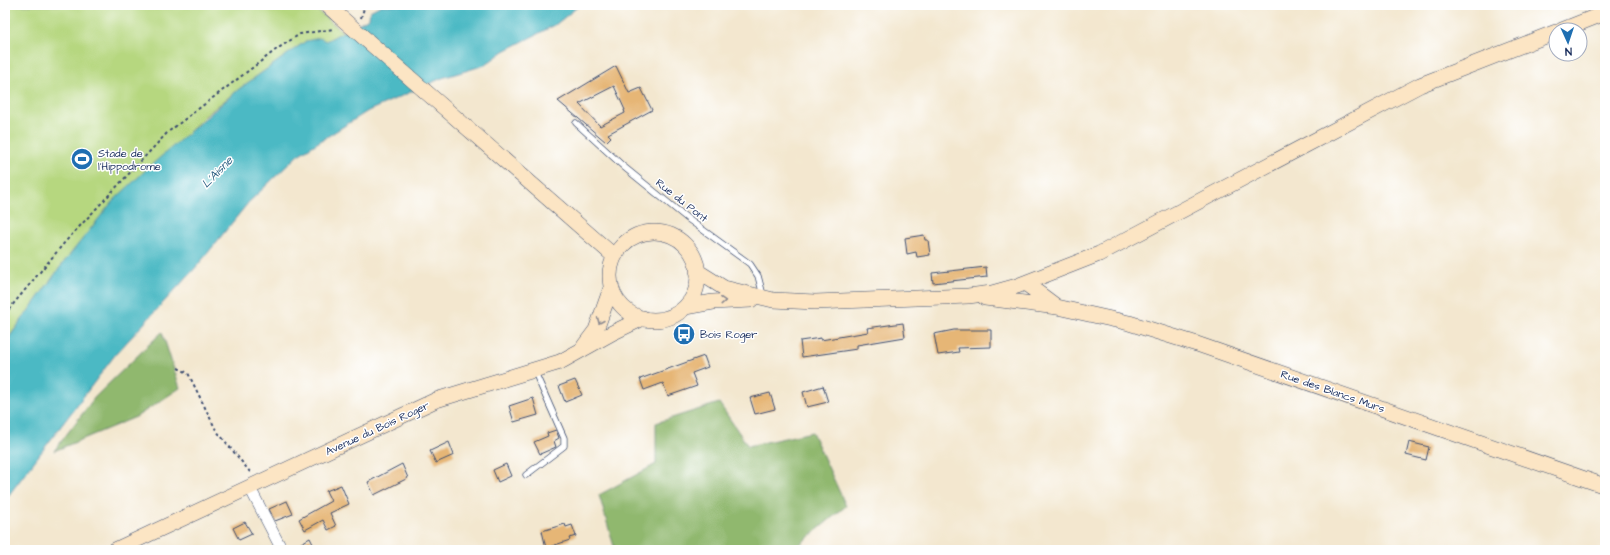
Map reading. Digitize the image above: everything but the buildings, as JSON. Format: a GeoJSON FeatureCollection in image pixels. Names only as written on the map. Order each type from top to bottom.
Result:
{"type":"FeatureCollection","features":[{"type":"Feature","properties":{"kind":"main road"},"geometry":{"type":"LineString","coordinates":[[1582,22],[1605,13]]}},
{"type":"Feature","properties":{"kind":"main road"},"geometry":{"type":"LineString","coordinates":[[334,16],[425,91],[614,256]]}},
{"type":"Feature","properties":{"kind":"main road"},"geometry":{"type":"LineString","coordinates":[[685,307],[697,284],[697,271],[693,258],[686,246],[674,237],[661,233],[647,233],[634,237],[622,245],[614,256],[610,272],[611,288],[623,308],[632,314],[643,318],[666,318],[685,307],[713,302],[764,299],[815,302],[968,296],[992,293],[1021,285],[1099,254],[1420,85],[1548,35]]}},
{"type":"Feature","properties":{"kind":"main road"},"geometry":{"type":"LineString","coordinates":[[697,271],[724,288],[764,299]]}},
{"type":"Feature","properties":{"kind":"main road"},"geometry":{"type":"LineString","coordinates":[[1049,273],[1054,303]]}},
{"type":"Feature","properties":{"kind":"main road"},"geometry":{"type":"LineString","coordinates":[[1021,285],[1054,303]]}},
{"type":"Feature","properties":{"kind":"main road"},"geometry":{"type":"LineString","coordinates":[[1021,285],[1026,303]]}},
{"type":"Feature","properties":{"kind":"main road"},"geometry":{"type":"LineString","coordinates":[[581,350],[596,330],[611,288]]}},
{"type":"Feature","properties":{"kind":"main road","name":"Rue des Blancs Murs"},"geometry":{"type":"LineString","coordinates":[[968,296],[1026,303],[1054,303],[1129,323],[1197,344],[1605,486]]}},
{"type":"Feature","properties":{"kind":"main road","name":"Avenue du Bois Roger"},"geometry":{"type":"LineString","coordinates":[[115,550],[436,400],[560,362],[643,318]]}},
{"type":"Feature","properties":{"kind":"street"},"geometry":{"type":"LineString","coordinates":[[254,484],[282,550]]}},
{"type":"Feature","properties":{"kind":"lane","name":"Rue du Pont"},"geometry":{"type":"LineString","coordinates":[[576,123],[624,167],[688,219],[750,264],[758,276],[764,299]]}},
{"type":"Feature","properties":{"kind":"lane"},"geometry":{"type":"LineString","coordinates":[[526,475],[564,446],[564,438],[534,370]]}},
{"type":"Feature","properties":{"kind":"path"},"geometry":{"type":"LineString","coordinates":[[356,20],[363,17],[365,5]]}},
{"type":"Feature","properties":{"kind":"path"},"geometry":{"type":"LineString","coordinates":[[5,314],[64,242],[168,132],[277,49],[300,34],[334,16]]}},
{"type":"Feature","properties":{"kind":"path"},"geometry":{"type":"LineString","coordinates":[[178,368],[188,373],[216,430],[254,484]]}},
{"type":"Feature","properties":{"kind":"green space","name":"Stade de l'Hippodrome"},"geometry":{"type":"Polygon","coordinates":[[[5,5],[311,5],[343,32],[326,41],[306,41],[239,89],[205,116],[64,262],[5,343],[5,5]]]}},
{"type":"Feature","properties":{"kind":"green space"},"geometry":{"type":"Polygon","coordinates":[[[162,332],[180,388],[136,417],[54,451],[95,397],[162,332]]]}},
{"type":"Feature","properties":{"kind":"green space"},"geometry":{"type":"Polygon","coordinates":[[[719,403],[748,446],[812,432],[846,506],[793,550],[615,550],[599,495],[656,464],[656,423],[719,403]]]}},
{"type":"Feature","properties":{"kind":"water","name":"L'Aisne"},"geometry":{"type":"Polygon","coordinates":[[[381,5],[580,5],[555,25],[504,51],[485,65],[442,78],[368,111],[298,155],[248,203],[198,265],[115,355],[5,500],[5,343],[64,262],[112,202],[149,167],[239,89],[306,41],[320,38],[326,41],[369,18],[370,11],[381,5]]]}},
{"type":"Feature","properties":{"kind":"place","name":"Stade de l'Hippodrome"},"geometry":{"type":"Point","coordinates":[82,159]}},
{"type":"Feature","properties":{"kind":"place","name":"Bois Roger"},"geometry":{"type":"Point","coordinates":[684,334]}}]}
